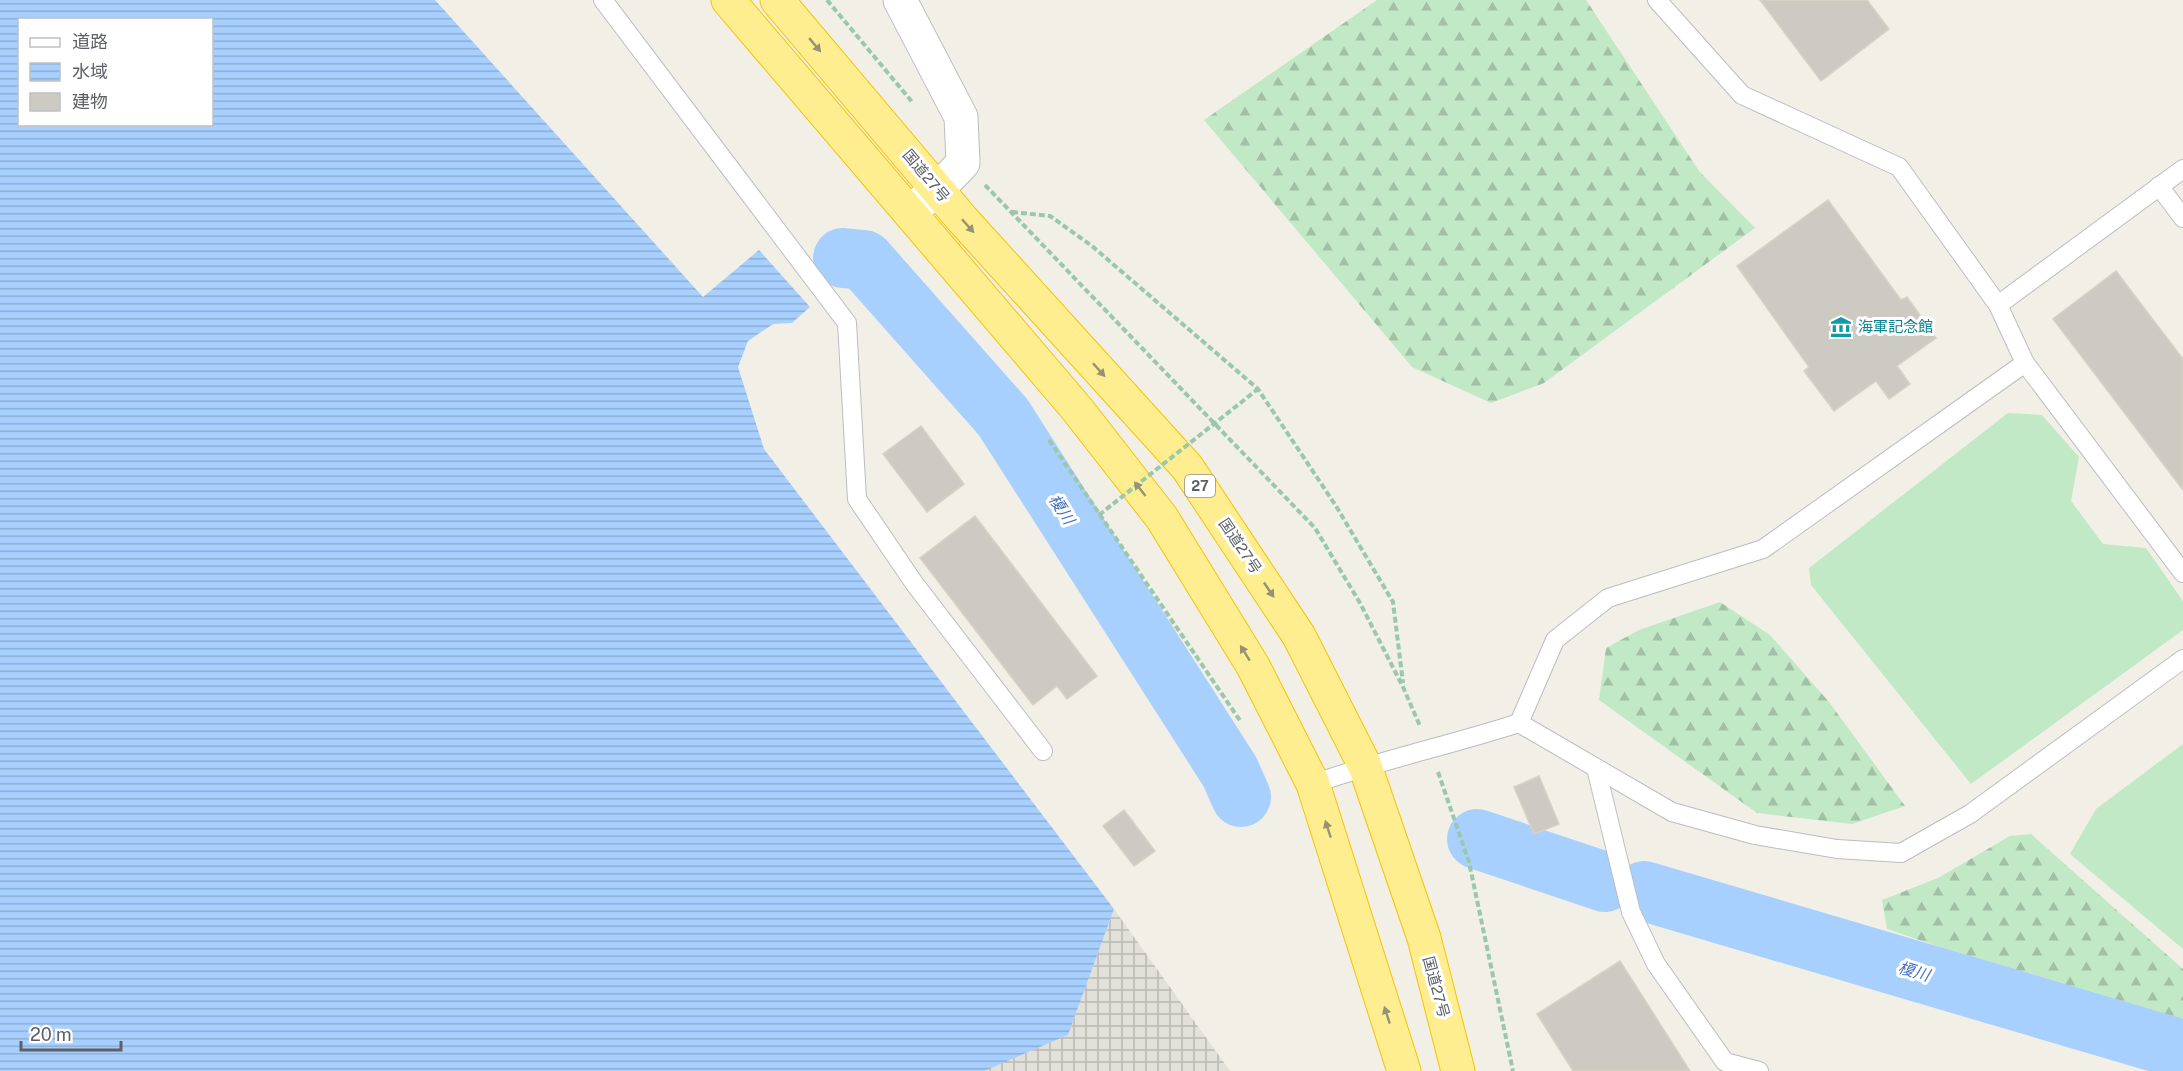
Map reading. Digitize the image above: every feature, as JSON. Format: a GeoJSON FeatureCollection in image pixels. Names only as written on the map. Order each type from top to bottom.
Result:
{"type":"FeatureCollection","features":[{"type":"Feature","properties":{"kind":"highway"},"geometry":{"type":"LineString","coordinates":[[728,0],[1077,409],[1162,518],[1253,666],[1314,784],[1404,1071]]}},
{"type":"Feature","properties":{"kind":"highway","name":"国道27号"},"geometry":{"type":"LineString","coordinates":[[777,0],[937,190],[1187,467],[1299,636],[1365,766],[1424,938],[1458,1071]]}},
{"type":"Feature","properties":{"kind":"street"},"geometry":{"type":"LineString","coordinates":[[900,0],[961,117],[963,163],[937,190],[909,212]]}},
{"type":"Feature","properties":{"kind":"lane"},"geometry":{"type":"LineString","coordinates":[[603,0],[847,323],[857,499],[914,583],[1043,751]]}},
{"type":"Feature","properties":{"kind":"lane"},"geometry":{"type":"LineString","coordinates":[[1657,0],[1742,95],[1899,167],[1998,305],[2025,363],[2183,573]]}},
{"type":"Feature","properties":{"kind":"lane"},"geometry":{"type":"LineString","coordinates":[[1998,305],[2183,169]]}},
{"type":"Feature","properties":{"kind":"lane"},"geometry":{"type":"LineString","coordinates":[[2159,186],[2183,218]]}},
{"type":"Feature","properties":{"kind":"lane"},"geometry":{"type":"LineString","coordinates":[[1519,723],[1555,640],[1608,598],[1763,549],[2025,363]]}},
{"type":"Feature","properties":{"kind":"lane"},"geometry":{"type":"LineString","coordinates":[[1314,784],[1365,766],[1473,738],[1519,723],[1672,812],[1755,835],[1837,849],[1901,853],[1970,814],[2183,659]]}},
{"type":"Feature","properties":{"kind":"lane"},"geometry":{"type":"LineString","coordinates":[[1596,768],[1631,912],[1656,964],[1725,1062],[1759,1071]]}},
{"type":"Feature","properties":{"kind":"path"},"geometry":{"type":"LineString","coordinates":[[827,0],[918,109]]}},
{"type":"Feature","properties":{"kind":"path"},"geometry":{"type":"LineString","coordinates":[[1012,212],[1050,216],[1059,222],[1092,246],[1258,389],[1336,506],[1393,602],[1403,687]]}},
{"type":"Feature","properties":{"kind":"path"},"geometry":{"type":"LineString","coordinates":[[1100,515],[1258,389]]}},
{"type":"Feature","properties":{"kind":"path"},"geometry":{"type":"LineString","coordinates":[[1049,440],[1245,728]]}},
{"type":"Feature","properties":{"kind":"shaded area"},"geometry":{"type":"Polygon","coordinates":[[[1114,909],[1230,1071],[978,1071],[1068,1035],[1114,909]]]}},
{"type":"Feature","properties":{"kind":"green space"},"geometry":{"type":"Polygon","coordinates":[[[1377,0],[1586,0],[1699,171],[1755,228],[1544,383],[1491,403],[1412,367],[1204,120],[1377,0]]]}},
{"type":"Feature","properties":{"kind":"green space"},"geometry":{"type":"Polygon","coordinates":[[[2008,413],[2042,415],[2079,457],[2071,501],[2103,544],[2146,548],[2183,601],[2183,630],[1971,784],[1811,585],[1809,568],[2008,413]]]}},
{"type":"Feature","properties":{"kind":"green space"},"geometry":{"type":"Polygon","coordinates":[[[1720,602],[1770,635],[1829,702],[1905,806],[1852,824],[1757,813],[1599,700],[1606,648],[1639,630],[1720,602]]]}},
{"type":"Feature","properties":{"kind":"green space"},"geometry":{"type":"Polygon","coordinates":[[[2183,744],[2183,949],[2070,854],[2096,809],[2183,744]]]}},
{"type":"Feature","properties":{"kind":"green space"},"geometry":{"type":"Polygon","coordinates":[[[2031,834],[2183,969],[2183,1025],[2138,1015],[1887,929],[1882,900],[1938,878],[2010,836],[2031,834]]]}},
{"type":"Feature","properties":{"kind":"water"},"geometry":{"type":"Polygon","coordinates":[[[0,0],[435,0],[703,297],[759,250],[810,307],[792,323],[773,324],[748,341],[738,367],[764,449],[1114,909],[1068,1035],[984,1071],[0,1071],[0,0]]]}},
{"type":"Feature","properties":{"kind":"building"},"geometry":{"type":"Polygon","coordinates":[[[1760,0],[1867,0],[1889,29],[1821,81],[1760,0]]]}},
{"type":"Feature","properties":{"kind":"building"},"geometry":{"type":"Polygon","coordinates":[[[1828,200],[1901,300],[1907,297],[1936,338],[1897,366],[1910,384],[1889,399],[1876,381],[1834,411],[1804,371],[1809,367],[1737,266],[1828,200]]]}},
{"type":"Feature","properties":{"kind":"building"},"geometry":{"type":"Polygon","coordinates":[[[2116,271],[2183,359],[2183,490],[2053,319],[2116,271]]]}},
{"type":"Feature","properties":{"kind":"building"},"geometry":{"type":"Polygon","coordinates":[[[921,426],[964,484],[927,512],[883,454],[921,426]]]}},
{"type":"Feature","properties":{"kind":"building"},"geometry":{"type":"Polygon","coordinates":[[[975,516],[1097,676],[1067,699],[1057,686],[1033,705],[920,558],[975,516]]]}},
{"type":"Feature","properties":{"kind":"building"},"geometry":{"type":"Polygon","coordinates":[[[1539,776],[1559,824],[1534,834],[1514,787],[1539,776]]]}},
{"type":"Feature","properties":{"kind":"building"},"geometry":{"type":"Polygon","coordinates":[[[1124,810],[1155,851],[1134,866],[1103,826],[1124,810]]]}},
{"type":"Feature","properties":{"kind":"building"},"geometry":{"type":"Polygon","coordinates":[[[1620,961],[1690,1071],[1573,1071],[1537,1014],[1620,961]]]}},
{"type":"Feature","properties":{"kind":"waterway","name":"榎川"},"geometry":{"type":"LineString","coordinates":[[843,258],[864,260],[1003,417],[1230,772],[1241,797]]}},
{"type":"Feature","properties":{"kind":"waterway","name":"榎川"},"geometry":{"type":"LineString","coordinates":[[1477,839],[1605,882]]}},
{"type":"Feature","properties":{"kind":"waterway","name":"榎川"},"geometry":{"type":"LineString","coordinates":[[1644,891],[2183,1050]]}},
{"type":"Feature","properties":{"kind":"place","name":"海軍記念館"},"geometry":{"type":"Point","coordinates":[1841,327]}}]}
